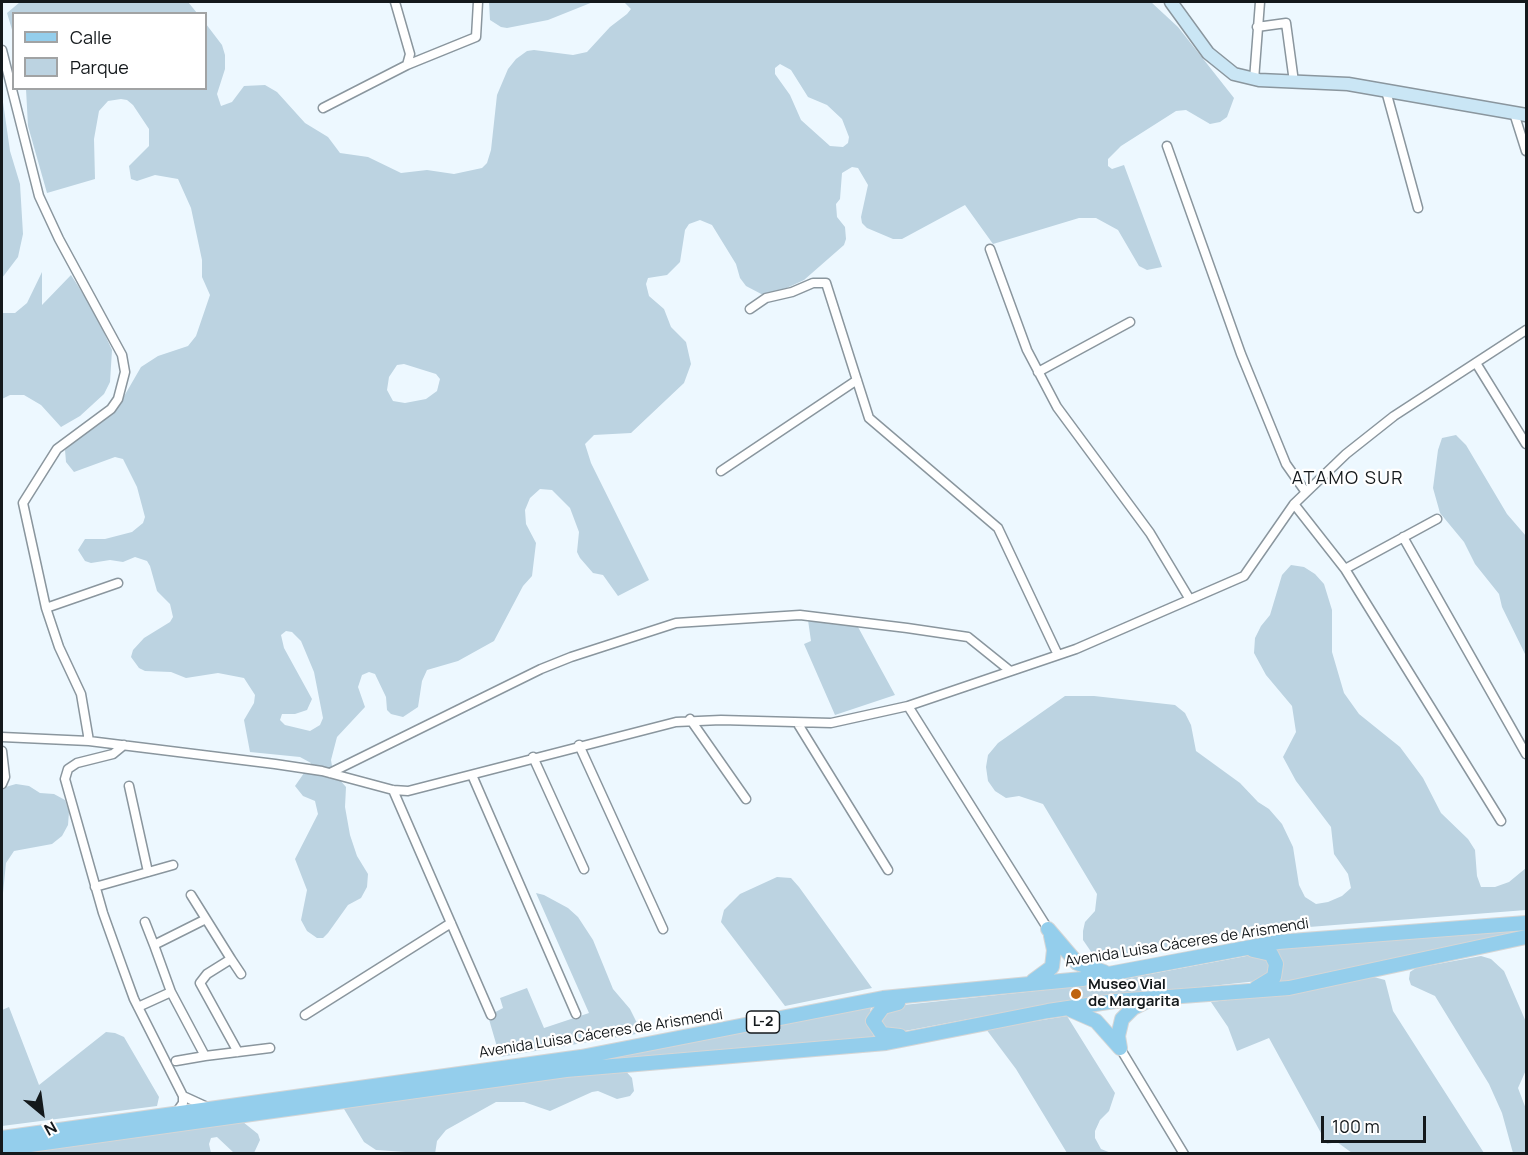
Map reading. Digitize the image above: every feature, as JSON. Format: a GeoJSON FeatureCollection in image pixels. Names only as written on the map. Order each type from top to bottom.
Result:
{"type":"FeatureCollection","features":[{"type":"Feature","properties":{"kind":"main road","name":"Avenida Luisa Cáceres de Arismendi"},"geometry":{"type":"LineString","coordinates":[[2,1138],[617,1052],[883,998],[1115,974],[1227,952],[1310,939],[1527,923]]}},
{"type":"Feature","properties":{"kind":"main road"},"geometry":{"type":"LineString","coordinates":[[1048,929],[1077,963],[1115,974]]}},
{"type":"Feature","properties":{"kind":"main road"},"geometry":{"type":"LineString","coordinates":[[1026,984],[1042,976],[1052,967],[1054,950],[1048,929]]}},
{"type":"Feature","properties":{"kind":"main road","name":"Avenida Luisa Cáceres de Arismendi"},"geometry":{"type":"LineString","coordinates":[[2,1149],[566,1070],[831,1049],[911,1040],[1064,1009],[1156,997],[1237,993],[1324,981],[1527,937]]}},
{"type":"Feature","properties":{"kind":"main road"},"geometry":{"type":"LineString","coordinates":[[1227,952],[1265,951],[1271,954],[1276,964],[1274,977],[1268,982],[1237,993]]}},
{"type":"Feature","properties":{"kind":"main road"},"geometry":{"type":"LineString","coordinates":[[972,1027],[888,1036],[878,1031],[873,1021],[878,1010],[890,1004],[1001,986]]}},
{"type":"Feature","properties":{"kind":"main road"},"geometry":{"type":"LineString","coordinates":[[1120,1048],[1118,1036],[1122,1019],[1133,1008],[1156,997]]}},
{"type":"Feature","properties":{"kind":"main road"},"geometry":{"type":"LineString","coordinates":[[1064,1009],[1079,1012],[1096,1021],[1120,1048]]}},
{"type":"Feature","properties":{"kind":"street"},"geometry":{"type":"LineString","coordinates":[[395,2],[410,54],[407,65]]}},
{"type":"Feature","properties":{"kind":"street"},"geometry":{"type":"LineString","coordinates":[[323,108],[407,65],[476,37],[478,2]]}},
{"type":"Feature","properties":{"kind":"street"},"geometry":{"type":"LineString","coordinates":[[1171,2],[1218,63],[1234,74],[1254,80],[1348,84],[1520,114],[1527,151]]}},
{"type":"Feature","properties":{"kind":"street"},"geometry":{"type":"LineString","coordinates":[[1254,80],[1260,2]]}},
{"type":"Feature","properties":{"kind":"street"},"geometry":{"type":"LineString","coordinates":[[1257,27],[1286,23],[1294,82]]}},
{"type":"Feature","properties":{"kind":"street"},"geometry":{"type":"LineString","coordinates":[[2,50],[12,89]]}},
{"type":"Feature","properties":{"kind":"street"},"geometry":{"type":"LineString","coordinates":[[12,90],[39,196],[58,239],[122,355],[125,372],[118,399],[111,409],[57,449],[23,503],[46,608],[59,647],[81,694],[89,741]]}},
{"type":"Feature","properties":{"kind":"street"},"geometry":{"type":"LineString","coordinates":[[1386,91],[1418,208]]}},
{"type":"Feature","properties":{"kind":"street"},"geometry":{"type":"LineString","coordinates":[[1167,146],[1241,354],[1286,464],[1305,491]]}},
{"type":"Feature","properties":{"kind":"street"},"geometry":{"type":"LineString","coordinates":[[990,249],[1027,350],[1057,407],[1150,533],[1189,598]]}},
{"type":"Feature","properties":{"kind":"street"},"geometry":{"type":"LineString","coordinates":[[750,309],[766,298],[792,292],[813,283],[826,283],[869,418],[998,528],[1058,655]]}},
{"type":"Feature","properties":{"kind":"street"},"geometry":{"type":"LineString","coordinates":[[1038,372],[1130,322]]}},
{"type":"Feature","properties":{"kind":"street"},"geometry":{"type":"LineString","coordinates":[[2,737],[124,745],[330,773],[393,790],[408,791],[579,745],[690,719],[798,724],[850,721],[908,706],[1058,655],[1244,576],[1305,491],[1394,416],[1527,330]]}},
{"type":"Feature","properties":{"kind":"street"},"geometry":{"type":"LineString","coordinates":[[1476,363],[1527,444]]}},
{"type":"Feature","properties":{"kind":"street"},"geometry":{"type":"LineString","coordinates":[[721,471],[857,380]]}},
{"type":"Feature","properties":{"kind":"street"},"geometry":{"type":"LineString","coordinates":[[1294,504],[1345,569],[1501,821]]}},
{"type":"Feature","properties":{"kind":"street"},"geometry":{"type":"LineString","coordinates":[[1345,569],[1437,519]]}},
{"type":"Feature","properties":{"kind":"street"},"geometry":{"type":"LineString","coordinates":[[1403,537],[1527,754]]}},
{"type":"Feature","properties":{"kind":"street"},"geometry":{"type":"LineString","coordinates":[[46,608],[118,583]]}},
{"type":"Feature","properties":{"kind":"street"},"geometry":{"type":"LineString","coordinates":[[330,773],[541,669],[676,623],[800,615],[907,628],[968,637],[1009,670]]}},
{"type":"Feature","properties":{"kind":"street"},"geometry":{"type":"LineString","coordinates":[[908,706],[1048,929]]}},
{"type":"Feature","properties":{"kind":"street"},"geometry":{"type":"LineString","coordinates":[[690,719],[746,799]]}},
{"type":"Feature","properties":{"kind":"street"},"geometry":{"type":"LineString","coordinates":[[798,724],[888,870]]}},
{"type":"Feature","properties":{"kind":"street"},"geometry":{"type":"LineString","coordinates":[[124,745],[113,754],[77,763],[68,770],[65,779],[95,886],[138,1006],[183,1096],[183,1103],[175,1114]]}},
{"type":"Feature","properties":{"kind":"street"},"geometry":{"type":"LineString","coordinates":[[579,745],[663,930]]}},
{"type":"Feature","properties":{"kind":"street"},"geometry":{"type":"LineString","coordinates":[[2,751],[5,777],[2,784]]}},
{"type":"Feature","properties":{"kind":"street"},"geometry":{"type":"LineString","coordinates":[[533,757],[584,869]]}},
{"type":"Feature","properties":{"kind":"street"},"geometry":{"type":"LineString","coordinates":[[472,775],[576,1014]]}},
{"type":"Feature","properties":{"kind":"street"},"geometry":{"type":"LineString","coordinates":[[129,786],[148,872]]}},
{"type":"Feature","properties":{"kind":"street"},"geometry":{"type":"LineString","coordinates":[[393,790],[490,1015]]}},
{"type":"Feature","properties":{"kind":"street"},"geometry":{"type":"LineString","coordinates":[[95,886],[173,865]]}},
{"type":"Feature","properties":{"kind":"street"},"geometry":{"type":"LineString","coordinates":[[192,895],[241,974]]}},
{"type":"Feature","properties":{"kind":"street"},"geometry":{"type":"LineString","coordinates":[[154,945],[206,919]]}},
{"type":"Feature","properties":{"kind":"street"},"geometry":{"type":"LineString","coordinates":[[145,922],[171,992],[205,1056]]}},
{"type":"Feature","properties":{"kind":"street"},"geometry":{"type":"LineString","coordinates":[[305,1015],[451,923]]}},
{"type":"Feature","properties":{"kind":"street"},"geometry":{"type":"LineString","coordinates":[[231,959],[207,974],[200,983],[238,1052]]}},
{"type":"Feature","properties":{"kind":"street"},"geometry":{"type":"LineString","coordinates":[[138,1006],[171,992]]}},
{"type":"Feature","properties":{"kind":"street"},"geometry":{"type":"LineString","coordinates":[[176,1061],[270,1048]]}},
{"type":"Feature","properties":{"kind":"street"},"geometry":{"type":"LineString","coordinates":[[1120,1048],[1184,1154]]}},
{"type":"Feature","properties":{"kind":"street"},"geometry":{"type":"LineString","coordinates":[[183,1096],[211,1109]]}},
{"type":"Feature","properties":{"kind":"green space"},"geometry":{"type":"Polygon","coordinates":[[[20,2],[188,2],[196,12],[12,12],[12,30],[7,13],[20,2]]]}},
{"type":"Feature","properties":{"kind":"green space"},"geometry":{"type":"Polygon","coordinates":[[[489,2],[593,2],[548,20],[507,28],[490,20],[489,2]]]}},
{"type":"Feature","properties":{"kind":"green space"},"geometry":{"type":"Polygon","coordinates":[[[624,2],[1151,2],[1178,27],[1234,98],[1227,117],[1220,122],[1210,124],[1186,110],[1176,111],[1121,146],[1108,159],[1108,166],[1112,169],[1124,165],[1162,267],[1147,270],[1139,266],[1118,230],[1096,218],[1079,218],[993,244],[965,205],[902,239],[893,239],[867,228],[862,223],[861,217],[868,185],[858,168],[852,167],[842,173],[840,199],[836,204],[837,217],[845,227],[844,245],[804,280],[767,297],[746,286],[740,278],[736,264],[712,225],[700,220],[689,224],[685,230],[680,262],[667,275],[648,278],[646,284],[649,296],[664,309],[671,327],[686,342],[691,364],[684,383],[631,433],[594,435],[585,444],[591,463],[649,580],[618,596],[603,575],[593,573],[580,558],[577,552],[579,532],[570,508],[552,490],[540,489],[530,498],[525,510],[526,524],[536,543],[532,576],[523,586],[494,641],[458,661],[427,670],[422,681],[418,707],[403,717],[391,714],[387,710],[386,697],[375,674],[369,672],[362,675],[358,687],[365,707],[337,737],[331,760],[333,772],[346,787],[345,807],[350,835],[357,856],[368,874],[367,887],[361,898],[348,905],[328,933],[323,938],[317,938],[307,931],[301,920],[307,890],[295,859],[318,814],[315,801],[303,796],[295,786],[311,763],[300,757],[250,752],[244,720],[254,703],[255,695],[244,678],[218,673],[186,678],[171,672],[145,671],[139,668],[131,657],[133,650],[144,638],[170,622],[173,617],[170,604],[157,591],[147,561],[135,557],[123,562],[110,560],[91,563],[85,561],[78,550],[85,539],[105,539],[132,532],[143,523],[145,517],[137,487],[123,459],[115,457],[74,472],[66,462],[65,450],[119,405],[141,367],[158,356],[188,346],[196,336],[210,295],[202,277],[202,260],[191,208],[178,179],[155,175],[137,181],[131,179],[129,166],[149,146],[149,129],[133,105],[121,99],[108,101],[99,111],[94,139],[95,179],[47,193],[28,126],[26,90],[207,90],[207,25],[222,45],[225,55],[225,69],[217,94],[221,106],[232,102],[244,86],[265,85],[277,92],[305,123],[328,137],[340,153],[368,157],[401,173],[427,170],[454,174],[482,168],[487,163],[491,150],[497,95],[508,69],[516,59],[527,51],[534,50],[573,55],[587,52],[610,27],[631,9],[624,2]],[[780,64],[775,68],[775,74],[790,95],[801,120],[830,146],[843,147],[848,143],[849,137],[842,119],[827,105],[808,97],[791,70],[780,64]],[[404,364],[397,365],[389,377],[387,390],[393,401],[405,403],[426,399],[437,391],[440,379],[436,374],[404,364]],[[286,631],[281,635],[284,648],[312,699],[307,710],[295,714],[282,714],[280,720],[285,725],[310,731],[320,725],[323,718],[314,672],[301,641],[292,632],[286,631]]]}},
{"type":"Feature","properties":{"kind":"green space"},"geometry":{"type":"Polygon","coordinates":[[[2,95],[10,151],[20,184],[23,234],[18,257],[2,278],[2,95]]]}},
{"type":"Feature","properties":{"kind":"green space"},"geometry":{"type":"Polygon","coordinates":[[[42,272],[42,305],[71,275],[94,311],[112,350],[110,382],[104,394],[80,416],[61,427],[41,405],[24,395],[10,395],[2,399],[2,313],[15,313],[27,303],[42,272]]]}},
{"type":"Feature","properties":{"kind":"green space"},"geometry":{"type":"Polygon","coordinates":[[[1456,435],[1466,445],[1507,514],[1526,536],[1526,663],[1525,654],[1502,607],[1499,594],[1475,564],[1464,542],[1440,513],[1433,488],[1438,450],[1442,438],[1456,435]]]}},
{"type":"Feature","properties":{"kind":"green space"},"geometry":{"type":"Polygon","coordinates":[[[1291,565],[1304,567],[1324,584],[1332,610],[1332,652],[1344,693],[1359,714],[1400,747],[1423,778],[1441,813],[1468,839],[1475,850],[1477,876],[1481,887],[1495,887],[1509,882],[1526,868],[1526,910],[1309,927],[1117,958],[1094,956],[1083,940],[1083,931],[1085,922],[1095,911],[1097,894],[1043,804],[1019,796],[1006,798],[995,791],[988,781],[986,767],[988,755],[998,743],[1065,696],[1094,696],[1175,705],[1185,713],[1191,725],[1196,751],[1240,783],[1282,824],[1293,847],[1299,885],[1305,897],[1316,904],[1328,902],[1342,896],[1351,888],[1348,874],[1334,854],[1331,827],[1296,781],[1283,757],[1296,732],[1292,706],[1266,675],[1254,653],[1255,638],[1270,615],[1282,575],[1291,565]]]}},
{"type":"Feature","properties":{"kind":"green space"},"geometry":{"type":"Polygon","coordinates":[[[808,620],[858,627],[895,695],[835,715],[804,644],[811,641],[808,620]]]}},
{"type":"Feature","properties":{"kind":"green space"},"geometry":{"type":"Polygon","coordinates":[[[16,784],[29,786],[40,793],[54,794],[65,800],[69,812],[68,825],[62,836],[52,844],[14,851],[6,863],[2,903],[2,788],[16,784]]]}},
{"type":"Feature","properties":{"kind":"green space"},"geometry":{"type":"Polygon","coordinates":[[[777,877],[791,878],[799,887],[872,988],[785,1006],[721,922],[724,910],[740,894],[777,877]]]}},
{"type":"Feature","properties":{"kind":"green space"},"geometry":{"type":"Polygon","coordinates":[[[536,893],[568,908],[578,917],[593,940],[613,989],[630,1009],[642,1033],[500,1057],[488,1016],[503,1008],[500,998],[527,988],[544,1028],[589,1013],[536,893]]]}},
{"type":"Feature","properties":{"kind":"green space"},"geometry":{"type":"Polygon","coordinates":[[[1526,928],[1526,932],[1278,984],[1274,947],[1526,928]]]}},
{"type":"Feature","properties":{"kind":"green space","name":"Museo Vial de Margarita"},"geometry":{"type":"Polygon","coordinates":[[[1257,954],[1264,955],[1272,971],[1258,981],[1060,1002],[894,1033],[881,1029],[879,1012],[894,1006],[1092,985],[1257,954]]]}},
{"type":"Feature","properties":{"kind":"green space"},"geometry":{"type":"Polygon","coordinates":[[[1481,956],[1491,959],[1504,971],[1526,1022],[1526,1070],[1518,1088],[1526,1109],[1526,1153],[1513,1153],[1502,1113],[1489,1084],[1435,996],[1411,985],[1409,979],[1410,972],[1416,968],[1481,956]]]}},
{"type":"Feature","properties":{"kind":"green space"},"geometry":{"type":"Polygon","coordinates":[[[1370,976],[1385,980],[1393,1011],[1484,1153],[1352,1153],[1337,1142],[1327,1144],[1269,1038],[1237,1051],[1228,1027],[1211,1002],[1300,991],[1370,976]]]}},
{"type":"Feature","properties":{"kind":"green space"},"geometry":{"type":"Polygon","coordinates":[[[9,1007],[39,1085],[106,1032],[115,1033],[124,1037],[159,1097],[157,1106],[2,1126],[2,1010],[9,1007]]]}},
{"type":"Feature","properties":{"kind":"green space"},"geometry":{"type":"Polygon","coordinates":[[[871,1007],[868,1025],[875,1038],[587,1063],[871,1007]]]}},
{"type":"Feature","properties":{"kind":"green space"},"geometry":{"type":"Polygon","coordinates":[[[1067,1016],[1115,1093],[1109,1111],[1100,1120],[1095,1131],[1095,1138],[1101,1149],[1111,1153],[1067,1153],[1016,1069],[986,1029],[1067,1016]]]}},
{"type":"Feature","properties":{"kind":"green space"},"geometry":{"type":"Polygon","coordinates":[[[622,1067],[632,1078],[634,1091],[630,1096],[617,1099],[598,1091],[592,1092],[550,1111],[524,1102],[496,1102],[446,1130],[437,1141],[435,1154],[376,1150],[364,1142],[341,1104],[622,1067]]]}},
{"type":"Feature","properties":{"kind":"green space"},"geometry":{"type":"Polygon","coordinates":[[[243,1122],[258,1134],[260,1140],[254,1153],[234,1153],[217,1137],[211,1138],[209,1144],[211,1153],[13,1154],[243,1122]]]}},
{"type":"Feature","properties":{"kind":"place","name":"Museo Vial de Margarita"},"geometry":{"type":"Point","coordinates":[1076,994]}},
{"type":"Feature","properties":{"kind":"district","name":"ATAMO SUR"},"geometry":{"type":"Point","coordinates":[1348,479]}}]}
